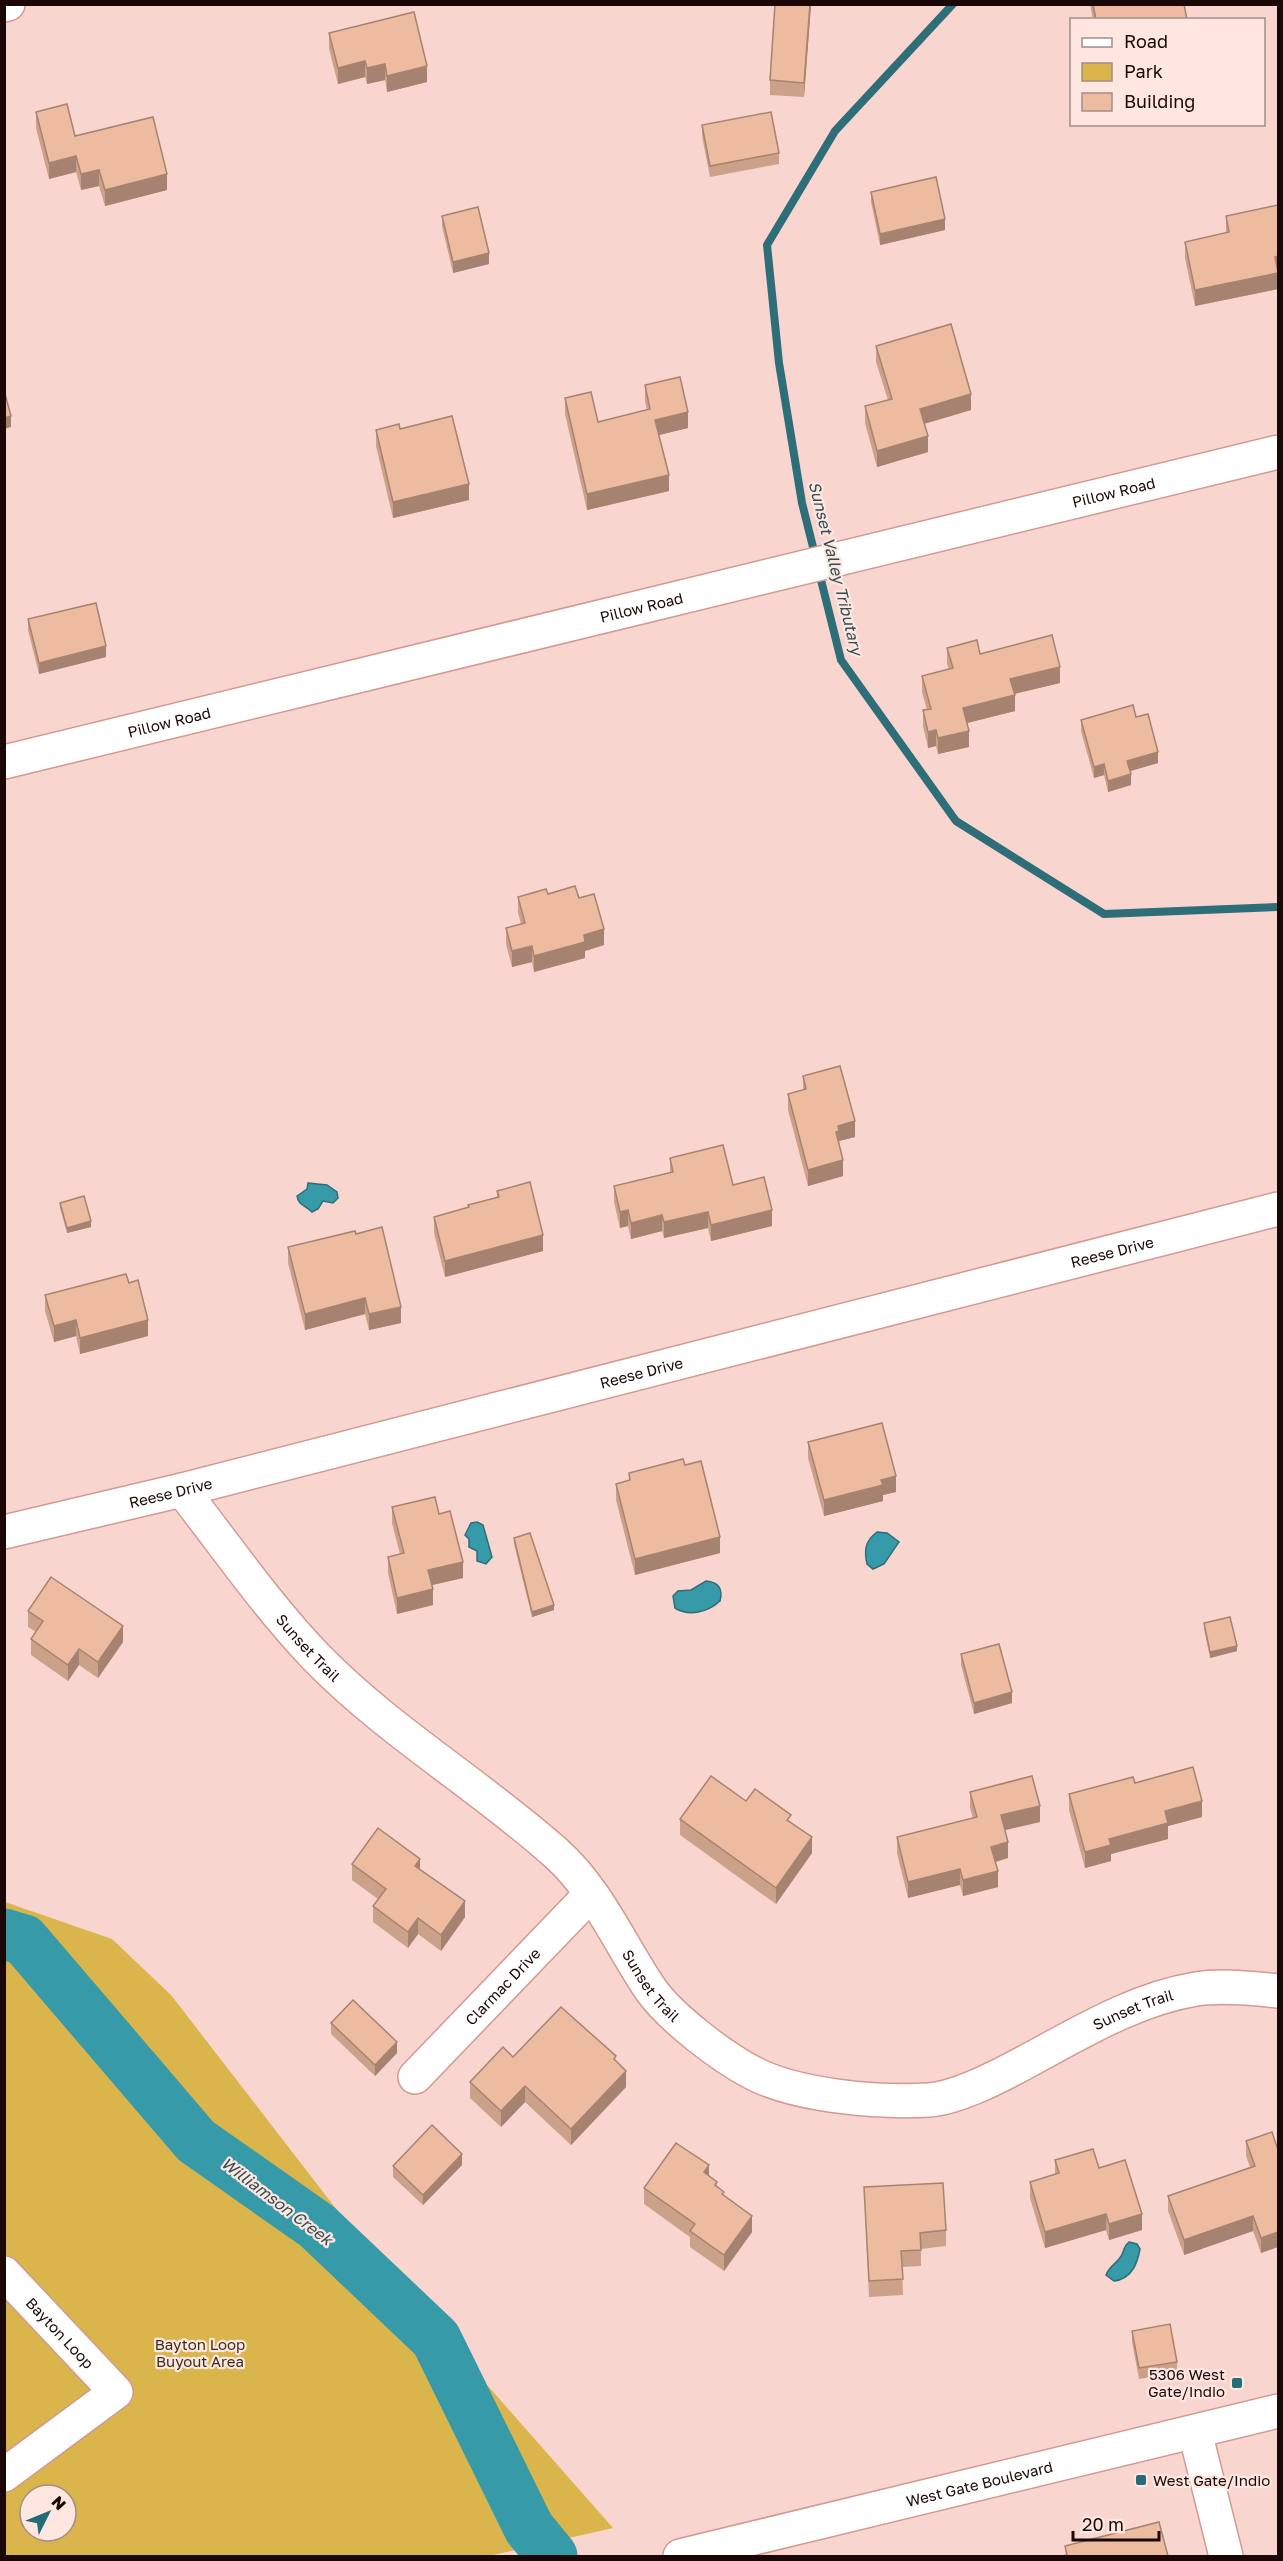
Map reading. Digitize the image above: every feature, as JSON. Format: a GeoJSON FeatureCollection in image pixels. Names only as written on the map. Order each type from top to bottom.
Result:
{"type":"FeatureCollection","features":[{"type":"Feature","properties":{"kind":"street","name":"Pillow Road"},"geometry":{"type":"LineString","coordinates":[[4,762],[1278,452]]}},
{"type":"Feature","properties":{"kind":"street","name":"Reese Drive"},"geometry":{"type":"LineString","coordinates":[[4,1532],[183,1490],[1278,1209]]}},
{"type":"Feature","properties":{"kind":"street","name":"Sunset Trail"},"geometry":{"type":"LineString","coordinates":[[183,1490],[259,1590],[317,1658],[380,1714],[559,1856],[591,1894],[654,1994],[683,2023],[719,2051],[755,2074],[804,2090],[857,2099],[933,2100],[989,2082],[1097,2024],[1150,2000],[1198,1989],[1278,1991]]}},
{"type":"Feature","properties":{"kind":"street","name":"Clarmac Drive"},"geometry":{"type":"LineString","coordinates":[[415,2077],[591,1894]]}},
{"type":"Feature","properties":{"kind":"street","name":"Bayton Loop"},"geometry":{"type":"LineString","coordinates":[[4,2273],[116,2392],[4,2475]]}},
{"type":"Feature","properties":{"kind":"street","name":"West Gate Boulevard"},"geometry":{"type":"LineString","coordinates":[[680,2556],[764,2547],[1278,2411]]}},
{"type":"Feature","properties":{"kind":"street"},"geometry":{"type":"LineString","coordinates":[[1195,2432],[1226,2556]]}},
{"type":"Feature","properties":{"kind":"green space","name":"Bayton Loop Buyout Area"},"geometry":{"type":"Polygon","coordinates":[[[5,1902],[112,1939],[171,1995],[364,2245],[613,2528],[489,2556],[5,2556],[5,1902]]]}},
{"type":"Feature","properties":{"kind":"water"},"geometry":{"type":"Polygon","coordinates":[[[308,1183],[327,1185],[337,1192],[338,1198],[333,1203],[323,1201],[318,1209],[312,1212],[301,1203],[297,1196],[307,1189],[308,1183]]]}},
{"type":"Feature","properties":{"kind":"water"},"geometry":{"type":"Polygon","coordinates":[[[477,1522],[483,1525],[492,1557],[486,1564],[477,1561],[477,1551],[469,1547],[469,1539],[465,1535],[471,1523],[477,1522]]]}},
{"type":"Feature","properties":{"kind":"water"},"geometry":{"type":"Polygon","coordinates":[[[877,1532],[887,1533],[899,1542],[884,1564],[873,1569],[867,1564],[866,1550],[868,1542],[877,1532]]]}},
{"type":"Feature","properties":{"kind":"water"},"geometry":{"type":"Polygon","coordinates":[[[706,1581],[719,1587],[720,1601],[710,1608],[692,1613],[675,1608],[673,1596],[678,1591],[691,1590],[706,1581]]]}},
{"type":"Feature","properties":{"kind":"water"},"geometry":{"type":"Polygon","coordinates":[[[1129,2242],[1137,2244],[1140,2249],[1137,2260],[1129,2274],[1114,2281],[1106,2275],[1121,2257],[1129,2242]]]}},
{"type":"Feature","properties":{"kind":"building"},"geometry":{"type":"Polygon","coordinates":[[[775,4],[810,4],[804,83],[770,80],[775,4]]]}},
{"type":"Feature","properties":{"kind":"building"},"geometry":{"type":"Polygon","coordinates":[[[1093,4],[1184,4],[1187,18],[1096,18],[1093,4]]]}},
{"type":"Feature","properties":{"kind":"building"},"geometry":{"type":"Polygon","coordinates":[[[414,12],[427,66],[387,76],[385,64],[367,68],[365,61],[338,68],[329,33],[414,12]]]}},
{"type":"Feature","properties":{"kind":"building"},"geometry":{"type":"Polygon","coordinates":[[[67,104],[75,136],[153,117],[167,174],[105,190],[99,170],[81,174],[76,156],[49,163],[36,112],[67,104]]]}},
{"type":"Feature","properties":{"kind":"building"},"geometry":{"type":"Polygon","coordinates":[[[771,112],[779,153],[710,166],[702,125],[771,112]]]}},
{"type":"Feature","properties":{"kind":"building"},"geometry":{"type":"Polygon","coordinates":[[[936,177],[945,219],[880,234],[871,192],[936,177]]]}},
{"type":"Feature","properties":{"kind":"building"},"geometry":{"type":"Polygon","coordinates":[[[1278,205],[1278,256],[1275,257],[1278,273],[1195,290],[1185,242],[1229,232],[1226,216],[1278,205]]]}},
{"type":"Feature","properties":{"kind":"building"},"geometry":{"type":"Polygon","coordinates":[[[478,207],[489,253],[453,262],[442,216],[478,207]]]}},
{"type":"Feature","properties":{"kind":"building"},"geometry":{"type":"Polygon","coordinates":[[[951,324],[971,394],[920,409],[928,436],[877,451],[865,406],[892,399],[876,346],[951,324]]]}},
{"type":"Feature","properties":{"kind":"building"},"geometry":{"type":"Polygon","coordinates":[[[680,377],[688,412],[655,420],[669,475],[587,494],[565,398],[591,392],[598,422],[650,409],[645,385],[680,377]]]}},
{"type":"Feature","properties":{"kind":"building"},"geometry":{"type":"Polygon","coordinates":[[[4,390],[11,416],[4,418],[4,390]]]}},
{"type":"Feature","properties":{"kind":"building"},"geometry":{"type":"Polygon","coordinates":[[[452,416],[469,484],[393,502],[376,430],[399,424],[400,429],[452,416]]]}},
{"type":"Feature","properties":{"kind":"building"},"geometry":{"type":"Polygon","coordinates":[[[96,603],[106,646],[39,663],[28,619],[96,603]]]}},
{"type":"Feature","properties":{"kind":"building"},"geometry":{"type":"Polygon","coordinates":[[[1052,635],[1060,667],[1010,679],[1015,695],[963,708],[969,731],[938,738],[936,730],[928,732],[923,710],[931,709],[922,676],[953,668],[947,648],[977,640],[980,654],[1052,635]]]}},
{"type":"Feature","properties":{"kind":"building"},"geometry":{"type":"Polygon","coordinates":[[[1133,705],[1136,717],[1148,714],[1158,752],[1127,761],[1131,774],[1108,781],[1104,764],[1094,767],[1081,720],[1133,705]]]}},
{"type":"Feature","properties":{"kind":"building"},"geometry":{"type":"Polygon","coordinates":[[[575,886],[579,898],[594,894],[604,929],[584,935],[585,942],[534,956],[532,946],[512,951],[506,928],[525,923],[518,897],[546,889],[548,894],[575,886]]]}},
{"type":"Feature","properties":{"kind":"building"},"geometry":{"type":"Polygon","coordinates":[[[840,1066],[855,1121],[838,1126],[839,1131],[836,1132],[843,1160],[808,1170],[788,1094],[806,1089],[803,1076],[840,1066]]]}},
{"type":"Feature","properties":{"kind":"building"},"geometry":{"type":"Polygon","coordinates":[[[723,1145],[733,1185],[764,1177],[772,1210],[711,1225],[708,1212],[664,1222],[662,1215],[631,1223],[628,1210],[620,1212],[614,1186],[673,1172],[670,1158],[723,1145]]]}},
{"type":"Feature","properties":{"kind":"building"},"geometry":{"type":"Polygon","coordinates":[[[530,1182],[543,1235],[445,1261],[434,1217],[499,1197],[497,1191],[530,1182]]]}},
{"type":"Feature","properties":{"kind":"building"},"geometry":{"type":"Polygon","coordinates":[[[84,1196],[91,1221],[67,1228],[60,1203],[84,1196]]]}},
{"type":"Feature","properties":{"kind":"building"},"geometry":{"type":"Polygon","coordinates":[[[382,1227],[401,1307],[369,1314],[365,1298],[305,1314],[288,1247],[382,1227]]]}},
{"type":"Feature","properties":{"kind":"building"},"geometry":{"type":"Polygon","coordinates":[[[126,1274],[129,1283],[138,1280],[148,1320],[80,1338],[76,1320],[54,1326],[45,1295],[126,1274]]]}},
{"type":"Feature","properties":{"kind":"building"},"geometry":{"type":"Polygon","coordinates":[[[882,1423],[896,1476],[881,1480],[883,1485],[824,1500],[808,1442],[882,1423]]]}},
{"type":"Feature","properties":{"kind":"building"},"geometry":{"type":"Polygon","coordinates":[[[683,1459],[685,1465],[701,1461],[720,1537],[635,1559],[616,1484],[630,1480],[629,1473],[683,1459]]]}},
{"type":"Feature","properties":{"kind":"building"},"geometry":{"type":"Polygon","coordinates":[[[435,1497],[439,1514],[450,1511],[463,1562],[428,1570],[433,1589],[397,1598],[388,1557],[404,1553],[392,1507],[435,1497]]]}},
{"type":"Feature","properties":{"kind":"building"},"geometry":{"type":"Polygon","coordinates":[[[530,1533],[554,1605],[532,1612],[514,1538],[530,1533]]]}},
{"type":"Feature","properties":{"kind":"building"},"geometry":{"type":"Polygon","coordinates":[[[51,1577],[123,1626],[98,1662],[79,1649],[68,1665],[31,1639],[43,1621],[28,1611],[51,1577]]]}},
{"type":"Feature","properties":{"kind":"building"},"geometry":{"type":"Polygon","coordinates":[[[1230,1617],[1237,1646],[1210,1652],[1204,1623],[1230,1617]]]}},
{"type":"Feature","properties":{"kind":"building"},"geometry":{"type":"Polygon","coordinates":[[[999,1644],[1012,1692],[974,1703],[961,1654],[999,1644]]]}},
{"type":"Feature","properties":{"kind":"building"},"geometry":{"type":"Polygon","coordinates":[[[1193,1767],[1202,1801],[1165,1811],[1168,1823],[1109,1839],[1111,1845],[1085,1852],[1069,1794],[1133,1777],[1135,1783],[1193,1767]]]}},
{"type":"Feature","properties":{"kind":"building"},"geometry":{"type":"Polygon","coordinates":[[[711,1776],[746,1801],[755,1789],[791,1815],[787,1820],[812,1837],[776,1888],[680,1819],[711,1776]]]}},
{"type":"Feature","properties":{"kind":"building"},"geometry":{"type":"Polygon","coordinates":[[[1032,1776],[1040,1806],[1001,1815],[1008,1842],[991,1847],[998,1871],[963,1880],[960,1869],[908,1882],[897,1837],[977,1817],[970,1792],[1032,1776]]]}},
{"type":"Feature","properties":{"kind":"building"},"geometry":{"type":"Polygon","coordinates":[[[378,1828],[420,1859],[415,1866],[465,1901],[441,1935],[418,1918],[408,1932],[373,1906],[386,1889],[352,1864],[378,1828]]]}},
{"type":"Feature","properties":{"kind":"building"},"geometry":{"type":"Polygon","coordinates":[[[353,2000],[397,2042],[375,2065],[331,2023],[353,2000]]]}},
{"type":"Feature","properties":{"kind":"building"},"geometry":{"type":"Polygon","coordinates":[[[561,2007],[616,2056],[614,2059],[626,2071],[571,2129],[525,2086],[501,2111],[470,2082],[503,2047],[513,2057],[561,2007]]]}},
{"type":"Feature","properties":{"kind":"building"},"geometry":{"type":"Polygon","coordinates":[[[432,2125],[462,2154],[423,2195],[393,2166],[432,2125]]]}},
{"type":"Feature","properties":{"kind":"building"},"geometry":{"type":"Polygon","coordinates":[[[1272,2132],[1278,2150],[1278,2232],[1261,2238],[1253,2216],[1184,2240],[1168,2196],[1255,2166],[1246,2141],[1272,2132]]]}},
{"type":"Feature","properties":{"kind":"building"},"geometry":{"type":"Polygon","coordinates":[[[676,2143],[709,2165],[704,2172],[717,2182],[715,2185],[724,2192],[722,2194],[752,2216],[724,2255],[690,2231],[695,2224],[644,2188],[676,2143]]]}},
{"type":"Feature","properties":{"kind":"building"},"geometry":{"type":"Polygon","coordinates":[[[1093,2149],[1099,2168],[1125,2160],[1142,2214],[1109,2224],[1106,2214],[1045,2232],[1030,2182],[1059,2173],[1055,2160],[1093,2149]]]}},
{"type":"Feature","properties":{"kind":"building"},"geometry":{"type":"Polygon","coordinates":[[[943,2183],[946,2230],[920,2233],[921,2250],[901,2251],[903,2279],[869,2281],[864,2187],[943,2183]]]}},
{"type":"Feature","properties":{"kind":"building"},"geometry":{"type":"Polygon","coordinates":[[[1170,2324],[1177,2362],[1139,2368],[1132,2331],[1170,2324]]]}},
{"type":"Feature","properties":{"kind":"building"},"geometry":{"type":"Polygon","coordinates":[[[1159,2522],[1168,2556],[1062,2556],[1067,2555],[1065,2546],[1159,2522]]]}},
{"type":"Feature","properties":{"kind":"waterway","name":"Sunset Valley Tributary"},"geometry":{"type":"LineString","coordinates":[[816,559],[802,503],[779,363],[767,245],[835,131],[953,4]]}},
{"type":"Feature","properties":{"kind":"waterway","name":"Sunset Valley Tributary"},"geometry":{"type":"LineString","coordinates":[[819,572],[841,660],[956,821],[1104,914],[1278,907]]}},
{"type":"Feature","properties":{"kind":"waterway","name":"Williamson Creek"},"geometry":{"type":"LineString","coordinates":[[4,1934],[24,1940],[196,2141],[317,2226],[436,2339],[529,2528],[552,2556]]}},
{"type":"Feature","properties":{"kind":"place","name":"5306 West Gate/Indio"},"geometry":{"type":"Point","coordinates":[1237,2383]}},
{"type":"Feature","properties":{"kind":"place","name":"West Gate/Indio"},"geometry":{"type":"Point","coordinates":[1141,2480]}}]}
